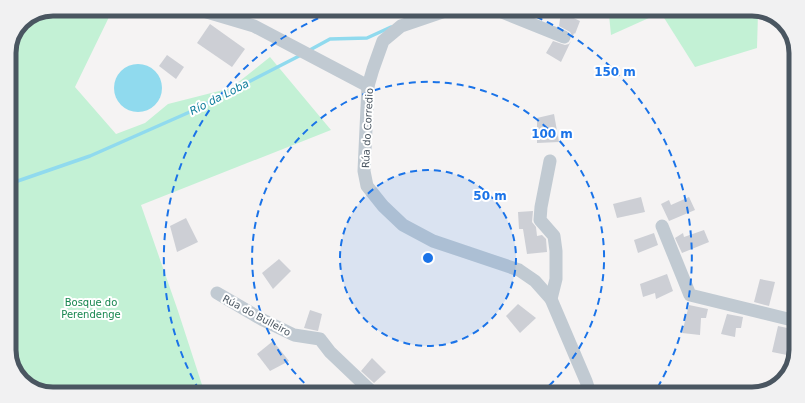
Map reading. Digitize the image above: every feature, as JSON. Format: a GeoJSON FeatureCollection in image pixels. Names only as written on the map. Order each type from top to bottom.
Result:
{"type":"FeatureCollection","features":[{"type":"Feature","properties":{"kind":"street"},"geometry":{"type":"LineString","coordinates":[[220,16],[254,26],[368,86]]}},
{"type":"Feature","properties":{"kind":"street","name":"Rúa do Corredio"},"geometry":{"type":"LineString","coordinates":[[434,16],[401,26],[383,41],[368,86],[364,171],[367,186],[383,206],[403,226],[433,242],[519,270],[535,281],[551,299],[588,387]]}},
{"type":"Feature","properties":{"kind":"street"},"geometry":{"type":"LineString","coordinates":[[515,16],[564,37]]}},
{"type":"Feature","properties":{"kind":"street"},"geometry":{"type":"LineString","coordinates":[[550,161],[540,220],[554,236],[556,251],[556,279],[551,299]]}},
{"type":"Feature","properties":{"kind":"street"},"geometry":{"type":"LineString","coordinates":[[662,226],[690,295],[789,319]]}},
{"type":"Feature","properties":{"kind":"street","name":"Rúa do Bulleiro"},"geometry":{"type":"LineString","coordinates":[[216,293],[263,320],[294,335],[320,339],[330,352],[367,387]]}},
{"type":"Feature","properties":{"kind":"green space","name":"Bosque do Perendenge"},"geometry":{"type":"Polygon","coordinates":[[[53,16],[110,16],[75,87],[116,134],[145,123],[168,104],[231,88],[270,57],[331,130],[141,205],[203,387],[53,387],[41,385],[32,381],[22,371],[16,352],[16,51],[22,32],[32,22],[53,16]]]}},
{"type":"Feature","properties":{"kind":"green space"},"geometry":{"type":"Polygon","coordinates":[[[609,16],[653,16],[611,35],[609,16]]]}},
{"type":"Feature","properties":{"kind":"green space"},"geometry":{"type":"Polygon","coordinates":[[[663,16],[758,16],[757,48],[695,67],[663,16]]]}},
{"type":"Feature","properties":{"kind":"water"},"geometry":{"type":"Polygon","coordinates":[[[138,64],[147,66],[155,71],[160,79],[162,88],[160,97],[155,105],[147,110],[138,112],[129,110],[121,105],[116,97],[114,88],[116,79],[121,71],[129,66],[138,64]]]}},
{"type":"Feature","properties":{"kind":"building"},"geometry":{"type":"Polygon","coordinates":[[[560,16],[569,16],[580,21],[572,39],[570,32],[559,26],[560,16]]]}},
{"type":"Feature","properties":{"kind":"building"},"geometry":{"type":"Polygon","coordinates":[[[210,24],[245,49],[232,67],[197,43],[210,24]]]}},
{"type":"Feature","properties":{"kind":"building"},"geometry":{"type":"Polygon","coordinates":[[[553,41],[565,45],[569,44],[571,41],[561,62],[546,53],[553,41]]]}},
{"type":"Feature","properties":{"kind":"building"},"geometry":{"type":"Polygon","coordinates":[[[167,55],[184,67],[176,79],[159,66],[167,55]]]}},
{"type":"Feature","properties":{"kind":"building"},"geometry":{"type":"Polygon","coordinates":[[[554,114],[559,142],[537,143],[537,118],[554,114]]]}},
{"type":"Feature","properties":{"kind":"building"},"geometry":{"type":"Polygon","coordinates":[[[641,197],[645,212],[617,218],[613,204],[641,197]]]}},
{"type":"Feature","properties":{"kind":"building"},"geometry":{"type":"Polygon","coordinates":[[[689,197],[695,210],[669,221],[661,204],[669,200],[671,205],[689,197]]]}},
{"type":"Feature","properties":{"kind":"building"},"geometry":{"type":"Polygon","coordinates":[[[533,211],[532,222],[536,227],[537,236],[542,235],[546,239],[547,252],[527,254],[523,229],[519,229],[518,212],[533,211]]]}},
{"type":"Feature","properties":{"kind":"building"},"geometry":{"type":"Polygon","coordinates":[[[186,218],[198,242],[177,252],[170,226],[186,218]]]}},
{"type":"Feature","properties":{"kind":"building"},"geometry":{"type":"Polygon","coordinates":[[[704,230],[709,242],[682,253],[675,238],[683,233],[684,237],[704,230]]]}},
{"type":"Feature","properties":{"kind":"building"},"geometry":{"type":"Polygon","coordinates":[[[654,233],[658,245],[638,253],[634,240],[654,233]]]}},
{"type":"Feature","properties":{"kind":"building"},"geometry":{"type":"Polygon","coordinates":[[[279,259],[291,271],[273,289],[262,273],[279,259]]]}},
{"type":"Feature","properties":{"kind":"building"},"geometry":{"type":"Polygon","coordinates":[[[667,274],[673,291],[656,299],[655,293],[643,297],[640,284],[667,274]]]}},
{"type":"Feature","properties":{"kind":"building"},"geometry":{"type":"Polygon","coordinates":[[[760,279],[775,282],[769,306],[754,302],[760,279]]]}},
{"type":"Feature","properties":{"kind":"building"},"geometry":{"type":"Polygon","coordinates":[[[518,304],[536,318],[520,333],[506,316],[518,304]]]}},
{"type":"Feature","properties":{"kind":"building"},"geometry":{"type":"Polygon","coordinates":[[[689,305],[708,309],[706,318],[701,318],[700,335],[682,333],[689,305]]]}},
{"type":"Feature","properties":{"kind":"building"},"geometry":{"type":"Polygon","coordinates":[[[310,310],[322,314],[318,331],[304,328],[310,310]]]}},
{"type":"Feature","properties":{"kind":"building"},"geometry":{"type":"Polygon","coordinates":[[[727,314],[743,317],[741,328],[736,328],[735,337],[721,334],[727,314]]]}},
{"type":"Feature","properties":{"kind":"building"},"geometry":{"type":"Polygon","coordinates":[[[778,326],[789,328],[787,355],[772,352],[778,326]]]}},
{"type":"Feature","properties":{"kind":"building"},"geometry":{"type":"Polygon","coordinates":[[[273,341],[289,361],[270,371],[257,354],[273,341]]]}},
{"type":"Feature","properties":{"kind":"building"},"geometry":{"type":"Polygon","coordinates":[[[372,358],[386,372],[374,383],[361,371],[372,358]]]}},
{"type":"Feature","properties":{"kind":"waterway","name":"Río da Loba"},"geometry":{"type":"LineString","coordinates":[[308,51],[330,39],[367,38],[391,27]]}},
{"type":"Feature","properties":{"kind":"waterway","name":"Río da Loba"},"geometry":{"type":"LineString","coordinates":[[16,182],[90,156],[192,111],[301,55]]}}]}
